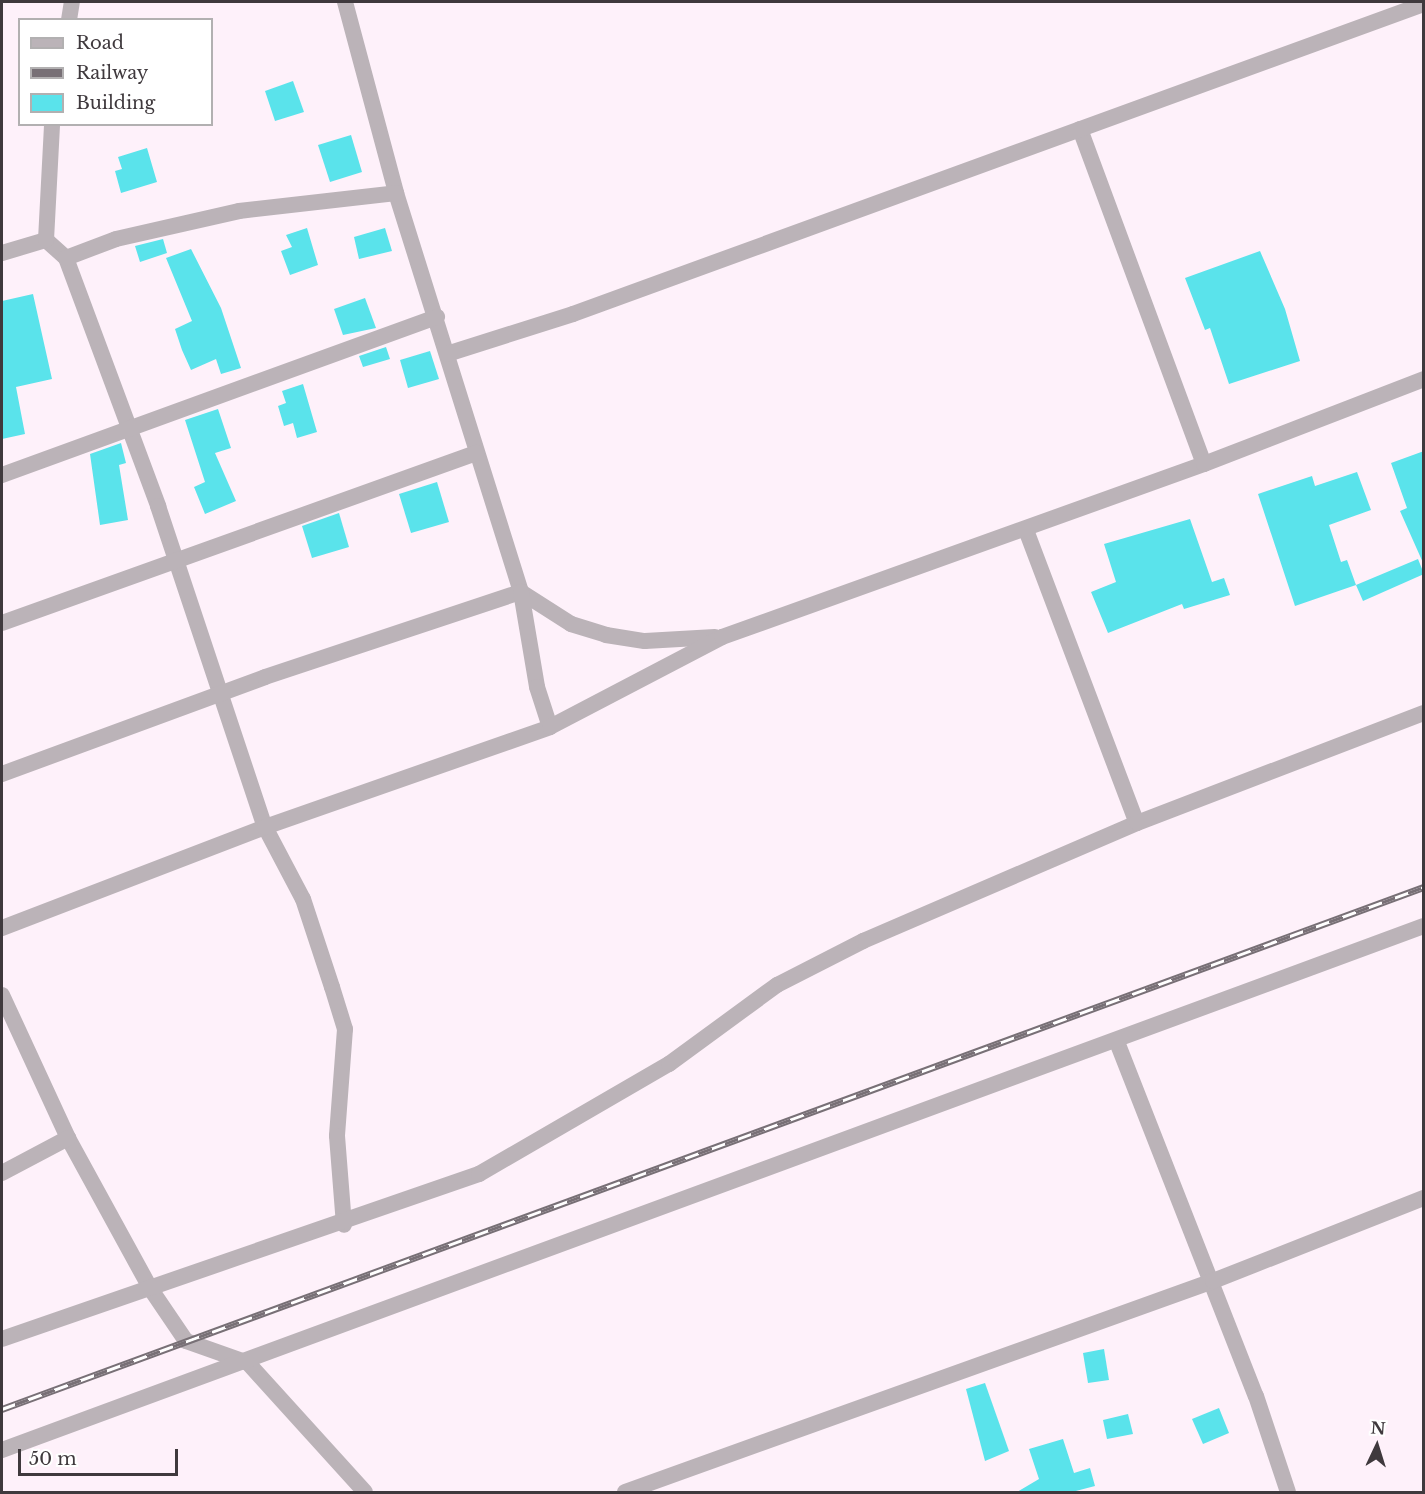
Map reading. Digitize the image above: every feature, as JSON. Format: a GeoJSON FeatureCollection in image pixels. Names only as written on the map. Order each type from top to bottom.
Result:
{"type":"FeatureCollection","features":[{"type":"Feature","properties":{"kind":"street"},"geometry":{"type":"LineString","coordinates":[[69,18],[72,2]]}},
{"type":"Feature","properties":{"kind":"street"},"geometry":{"type":"LineString","coordinates":[[345,2],[396,193],[437,317],[476,453],[521,592],[537,687],[550,727]]}},
{"type":"Feature","properties":{"kind":"street"},"geometry":{"type":"LineString","coordinates":[[447,354],[573,314],[1424,4]]}},
{"type":"Feature","properties":{"kind":"street"},"geometry":{"type":"LineString","coordinates":[[46,240],[52,126]]}},
{"type":"Feature","properties":{"kind":"street"},"geometry":{"type":"LineString","coordinates":[[1080,129],[1204,464]]}},
{"type":"Feature","properties":{"kind":"street"},"geometry":{"type":"LineString","coordinates":[[66,258],[116,239],[238,211],[396,193]]}},
{"type":"Feature","properties":{"kind":"street"},"geometry":{"type":"LineString","coordinates":[[2,253],[46,240]]}},
{"type":"Feature","properties":{"kind":"street"},"geometry":{"type":"LineString","coordinates":[[46,240],[66,258],[177,563],[265,826],[303,899],[345,1029],[337,1137],[344,1225]]}},
{"type":"Feature","properties":{"kind":"street"},"geometry":{"type":"LineString","coordinates":[[2,475],[437,317]]}},
{"type":"Feature","properties":{"kind":"street"},"geometry":{"type":"LineString","coordinates":[[2,928],[265,826],[550,727],[722,637],[1026,530],[1424,379]]}},
{"type":"Feature","properties":{"kind":"street"},"geometry":{"type":"LineString","coordinates":[[2,623],[177,563],[476,453]]}},
{"type":"Feature","properties":{"kind":"street"},"geometry":{"type":"LineString","coordinates":[[1026,530],[1137,823]]}},
{"type":"Feature","properties":{"kind":"street"},"geometry":{"type":"LineString","coordinates":[[521,592],[571,624],[606,635],[645,641],[722,637]]}},
{"type":"Feature","properties":{"kind":"street"},"geometry":{"type":"LineString","coordinates":[[2,774],[521,592]]}},
{"type":"Feature","properties":{"kind":"street"},"geometry":{"type":"LineString","coordinates":[[2,1339],[344,1225],[479,1174],[669,1064],[777,985],[863,941],[1137,823],[1424,713]]}},
{"type":"Feature","properties":{"kind":"street"},"geometry":{"type":"LineString","coordinates":[[2,1450],[248,1363],[1424,926]]}},
{"type":"Feature","properties":{"kind":"street"},"geometry":{"type":"LineString","coordinates":[[2,995],[68,1137],[150,1288],[186,1341],[248,1363],[365,1492]]}},
{"type":"Feature","properties":{"kind":"street"},"geometry":{"type":"LineString","coordinates":[[1117,1042],[1213,1281],[1288,1492]]}},
{"type":"Feature","properties":{"kind":"street"},"geometry":{"type":"LineString","coordinates":[[2,1173],[68,1137]]}},
{"type":"Feature","properties":{"kind":"street"},"geometry":{"type":"LineString","coordinates":[[625,1492],[1213,1281],[1424,1198]]}},
{"type":"Feature","properties":{"kind":"building"},"geometry":{"type":"Polygon","coordinates":[[[293,81],[304,112],[275,121],[265,91],[293,81]]]}},
{"type":"Feature","properties":{"kind":"building"},"geometry":{"type":"Polygon","coordinates":[[[351,135],[362,172],[330,182],[318,145],[351,135]]]}},
{"type":"Feature","properties":{"kind":"building"},"geometry":{"type":"Polygon","coordinates":[[[147,148],[157,182],[121,193],[115,171],[122,169],[118,157],[147,148]]]}},
{"type":"Feature","properties":{"kind":"building"},"geometry":{"type":"Polygon","coordinates":[[[307,228],[318,265],[290,275],[281,251],[292,247],[286,235],[307,228]]]}},
{"type":"Feature","properties":{"kind":"building"},"geometry":{"type":"Polygon","coordinates":[[[385,228],[392,251],[359,259],[354,237],[385,228]]]}},
{"type":"Feature","properties":{"kind":"building"},"geometry":{"type":"Polygon","coordinates":[[[163,239],[167,253],[140,262],[135,246],[163,239]]]}},
{"type":"Feature","properties":{"kind":"building"},"geometry":{"type":"Polygon","coordinates":[[[191,249],[221,308],[241,368],[221,374],[216,359],[191,370],[182,350],[175,329],[192,321],[166,258],[191,249]]]}},
{"type":"Feature","properties":{"kind":"building"},"geometry":{"type":"Polygon","coordinates":[[[1260,251],[1285,309],[1300,361],[1229,384],[1210,328],[1205,330],[1185,278],[1260,251]]]}},
{"type":"Feature","properties":{"kind":"building"},"geometry":{"type":"Polygon","coordinates":[[[33,294],[52,379],[16,387],[25,434],[2,439],[2,301],[33,294]]]}},
{"type":"Feature","properties":{"kind":"building"},"geometry":{"type":"Polygon","coordinates":[[[365,298],[376,328],[343,335],[334,309],[365,298]]]}},
{"type":"Feature","properties":{"kind":"building"},"geometry":{"type":"Polygon","coordinates":[[[386,347],[390,359],[363,367],[359,356],[386,347]]]}},
{"type":"Feature","properties":{"kind":"building"},"geometry":{"type":"Polygon","coordinates":[[[430,351],[439,379],[408,388],[400,360],[430,351]]]}},
{"type":"Feature","properties":{"kind":"building"},"geometry":{"type":"Polygon","coordinates":[[[303,384],[317,432],[297,438],[293,423],[284,426],[278,406],[286,403],[282,391],[303,384]]]}},
{"type":"Feature","properties":{"kind":"building"},"geometry":{"type":"Polygon","coordinates":[[[218,409],[231,448],[215,453],[236,501],[205,514],[194,487],[205,482],[185,420],[218,409]]]}},
{"type":"Feature","properties":{"kind":"building"},"geometry":{"type":"Polygon","coordinates":[[[121,443],[126,463],[119,465],[128,520],[100,525],[90,454],[121,443]]]}},
{"type":"Feature","properties":{"kind":"building"},"geometry":{"type":"Polygon","coordinates":[[[1424,451],[1424,565],[1400,511],[1407,508],[1391,463],[1424,451]]]}},
{"type":"Feature","properties":{"kind":"building"},"geometry":{"type":"Polygon","coordinates":[[[1357,472],[1371,510],[1329,525],[1341,562],[1347,560],[1356,585],[1295,606],[1258,494],[1312,476],[1315,486],[1357,472]]]}},
{"type":"Feature","properties":{"kind":"building"},"geometry":{"type":"Polygon","coordinates":[[[437,482],[449,522],[411,533],[399,494],[437,482]]]}},
{"type":"Feature","properties":{"kind":"building"},"geometry":{"type":"Polygon","coordinates":[[[339,513],[349,547],[312,558],[302,526],[339,513]]]}},
{"type":"Feature","properties":{"kind":"building"},"geometry":{"type":"Polygon","coordinates":[[[1190,519],[1212,582],[1224,578],[1230,595],[1184,609],[1182,604],[1108,633],[1091,592],[1116,582],[1104,544],[1190,519]]]}},
{"type":"Feature","properties":{"kind":"building"},"geometry":{"type":"Polygon","coordinates":[[[1418,559],[1424,574],[1363,601],[1356,585],[1418,559]]]}},
{"type":"Feature","properties":{"kind":"building"},"geometry":{"type":"Polygon","coordinates":[[[1104,1349],[1109,1380],[1088,1383],[1083,1353],[1104,1349]]]}},
{"type":"Feature","properties":{"kind":"building"},"geometry":{"type":"Polygon","coordinates":[[[985,1383],[1009,1451],[985,1461],[966,1389],[985,1383]]]}},
{"type":"Feature","properties":{"kind":"building"},"geometry":{"type":"Polygon","coordinates":[[[1219,1408],[1229,1433],[1203,1444],[1192,1419],[1219,1408]]]}},
{"type":"Feature","properties":{"kind":"building"},"geometry":{"type":"Polygon","coordinates":[[[1128,1414],[1133,1434],[1107,1439],[1103,1420],[1128,1414]]]}},
{"type":"Feature","properties":{"kind":"building"},"geometry":{"type":"Polygon","coordinates":[[[1063,1439],[1074,1473],[1090,1468],[1095,1486],[1072,1492],[1017,1492],[1039,1479],[1029,1449],[1063,1439]]]}},
{"type":"Feature","properties":{"kind":"railway"},"geometry":{"type":"LineString","coordinates":[[2,1409],[1424,887]]}}]}
